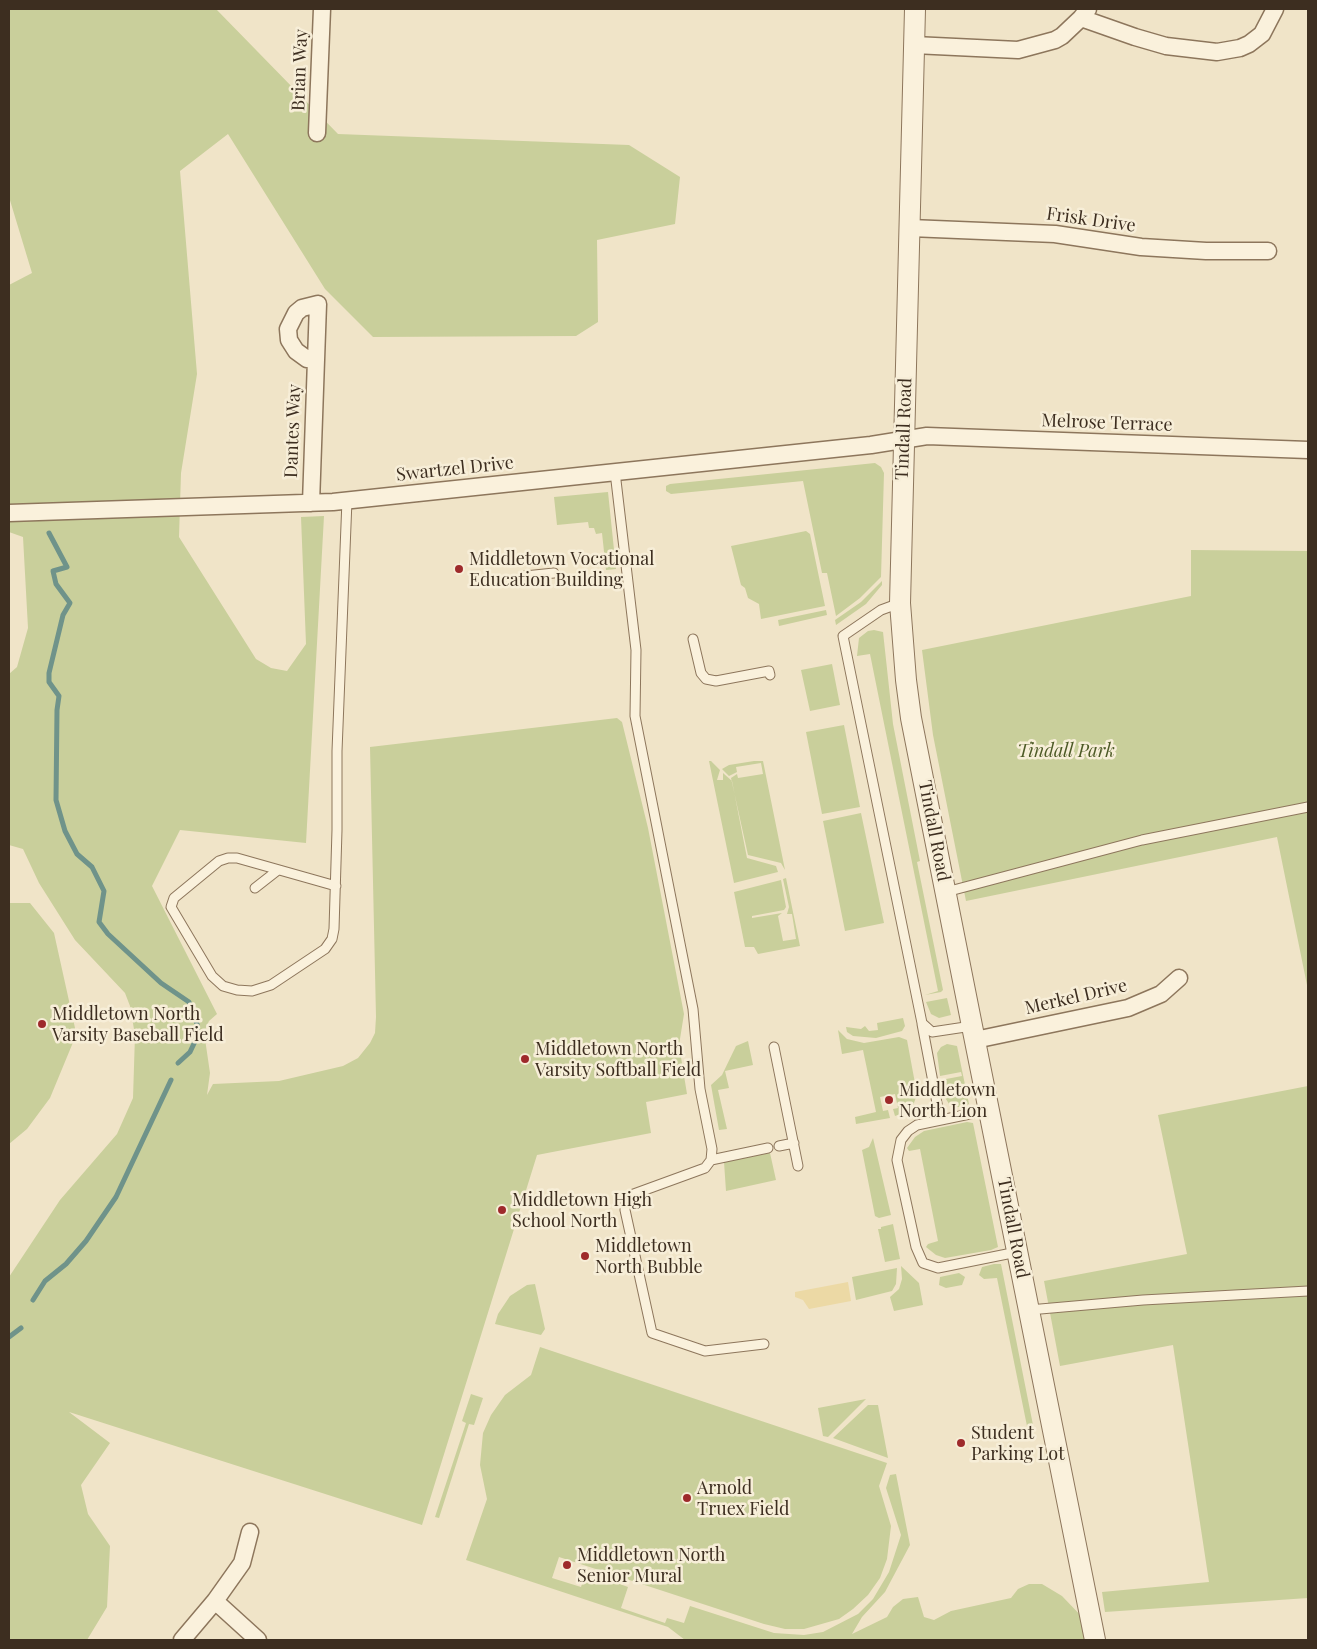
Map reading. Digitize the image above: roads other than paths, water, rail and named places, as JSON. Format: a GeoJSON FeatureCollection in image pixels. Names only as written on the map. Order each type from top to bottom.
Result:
{"type":"FeatureCollection","features":[{"type":"Feature","properties":{"kind":"street","name":"Brian Way"},"geometry":{"type":"LineString","coordinates":[[317,133],[322,9]]}},
{"type":"Feature","properties":{"kind":"street","name":"Tindall Road"},"geometry":{"type":"LineString","coordinates":[[915,9],[900,603],[911,718],[1095,1640]]}},
{"type":"Feature","properties":{"kind":"street"},"geometry":{"type":"LineString","coordinates":[[914,45],[1018,50],[1054,40],[1084,13],[1166,46],[1194,51],[1222,52],[1240,48],[1262,34],[1275,9]]}},
{"type":"Feature","properties":{"kind":"street","name":"Frisk Drive"},"geometry":{"type":"LineString","coordinates":[[910,228],[1055,234],[1141,247],[1206,251],[1268,251]]}},
{"type":"Feature","properties":{"kind":"street","name":"Dantes Way"},"geometry":{"type":"LineString","coordinates":[[311,503],[316,360]]}},
{"type":"Feature","properties":{"kind":"street","name":"Melrose Terrace"},"geometry":{"type":"LineString","coordinates":[[904,440],[927,436],[1308,450]]}},
{"type":"Feature","properties":{"kind":"street","name":"Swartzel Drive"},"geometry":{"type":"LineString","coordinates":[[9,513],[311,503],[904,440]]}},
{"type":"Feature","properties":{"kind":"street","name":"Merkel Drive"},"geometry":{"type":"LineString","coordinates":[[973,1033],[1128,1008],[1161,994],[1179,978]]}},
{"type":"Feature","properties":{"kind":"street"},"geometry":{"type":"LineString","coordinates":[[182,1640],[215,1601],[242,1563],[250,1532]]}},
{"type":"Feature","properties":{"kind":"street"},"geometry":{"type":"LineString","coordinates":[[215,1601],[258,1640]]}},
{"type":"Feature","properties":{"kind":"lane"},"geometry":{"type":"LineString","coordinates":[[615,472],[636,650],[635,716],[694,1009],[700,1089],[712,1149],[710,1160],[701,1170],[634,1194],[626,1200],[626,1210],[650,1330],[656,1336],[705,1351],[764,1344]]}},
{"type":"Feature","properties":{"kind":"lane"},"geometry":{"type":"LineString","coordinates":[[336,886],[237,858],[219,861],[172,900],[172,910],[212,976],[223,986],[244,992],[262,989],[271,985],[330,944],[334,929],[336,886],[337,751],[347,500]]}},
{"type":"Feature","properties":{"kind":"lane"},"geometry":{"type":"LineString","coordinates":[[525,576],[554,573]]}},
{"type":"Feature","properties":{"kind":"lane"},"geometry":{"type":"LineString","coordinates":[[900,603],[881,610],[843,636],[940,1119]]}},
{"type":"Feature","properties":{"kind":"lane"},"geometry":{"type":"LineString","coordinates":[[693,639],[701,673],[706,679],[716,681],[769,671],[770,675]]}},
{"type":"Feature","properties":{"kind":"lane"},"geometry":{"type":"LineString","coordinates":[[946,892],[1142,840],[1308,806]]}},
{"type":"Feature","properties":{"kind":"lane"},"geometry":{"type":"LineString","coordinates":[[256,888],[278,870]]}},
{"type":"Feature","properties":{"kind":"lane"},"geometry":{"type":"LineString","coordinates":[[190,940],[199,933]]}},
{"type":"Feature","properties":{"kind":"lane"},"geometry":{"type":"LineString","coordinates":[[922,1024],[932,1032],[973,1033]]}},
{"type":"Feature","properties":{"kind":"lane"},"geometry":{"type":"LineString","coordinates":[[774,1046],[798,1166]]}},
{"type":"Feature","properties":{"kind":"lane"},"geometry":{"type":"LineString","coordinates":[[989,1110],[922,1123],[908,1131],[901,1140],[897,1151],[897,1160],[920,1258],[927,1266],[938,1268],[1017,1252]]}},
{"type":"Feature","properties":{"kind":"lane"},"geometry":{"type":"LineString","coordinates":[[779,1146],[794,1143]]}},
{"type":"Feature","properties":{"kind":"lane"},"geometry":{"type":"LineString","coordinates":[[710,1160],[768,1148]]}},
{"type":"Feature","properties":{"kind":"lane"},"geometry":{"type":"LineString","coordinates":[[1029,1310],[1143,1300],[1308,1291]]}},
{"type":"Feature","properties":{"kind":"waterway"},"geometry":{"type":"LineString","coordinates":[[49,533],[67,567],[53,571],[56,584],[70,603],[63,615],[49,673],[49,682],[59,696],[57,710],[56,800],[65,831],[77,854],[92,867],[104,891],[99,922],[108,934],[161,983],[189,1002],[197,1024],[198,1035],[190,1052],[178,1063]]}},
{"type":"Feature","properties":{"kind":"waterway"},"geometry":{"type":"LineString","coordinates":[[33,1300],[45,1281],[66,1264],[86,1241],[116,1197],[171,1080]]}},
{"type":"Feature","properties":{"kind":"waterway"},"geometry":{"type":"LineString","coordinates":[[9,1337],[21,1328]]}},
{"type":"Feature","properties":{"kind":"place","name":"Middletown Vocational Education Building"},"geometry":{"type":"Point","coordinates":[459,569]}},
{"type":"Feature","properties":{"kind":"place","name":"Middletown North Varsity Baseball Field"},"geometry":{"type":"Point","coordinates":[42,1024]}},
{"type":"Feature","properties":{"kind":"place","name":"Middletown North Varsity Softball Field"},"geometry":{"type":"Point","coordinates":[525,1059]}},
{"type":"Feature","properties":{"kind":"place","name":"Middletown North Lion"},"geometry":{"type":"Point","coordinates":[889,1100]}},
{"type":"Feature","properties":{"kind":"place","name":"Middletown High School North"},"geometry":{"type":"Point","coordinates":[502,1210]}},
{"type":"Feature","properties":{"kind":"place","name":"Middletown North Bubble"},"geometry":{"type":"Point","coordinates":[585,1256]}},
{"type":"Feature","properties":{"kind":"place","name":"Student Parking Lot"},"geometry":{"type":"Point","coordinates":[961,1443]}},
{"type":"Feature","properties":{"kind":"place","name":"Arnold Truex Field"},"geometry":{"type":"Point","coordinates":[687,1498]}},
{"type":"Feature","properties":{"kind":"place","name":"Middletown North Senior Mural"},"geometry":{"type":"Point","coordinates":[567,1565]}},
{"type":"Feature","properties":{"kind":"park label","name":"Tindall Park"},"geometry":{"type":"Point","coordinates":[1066,751]}}]}
